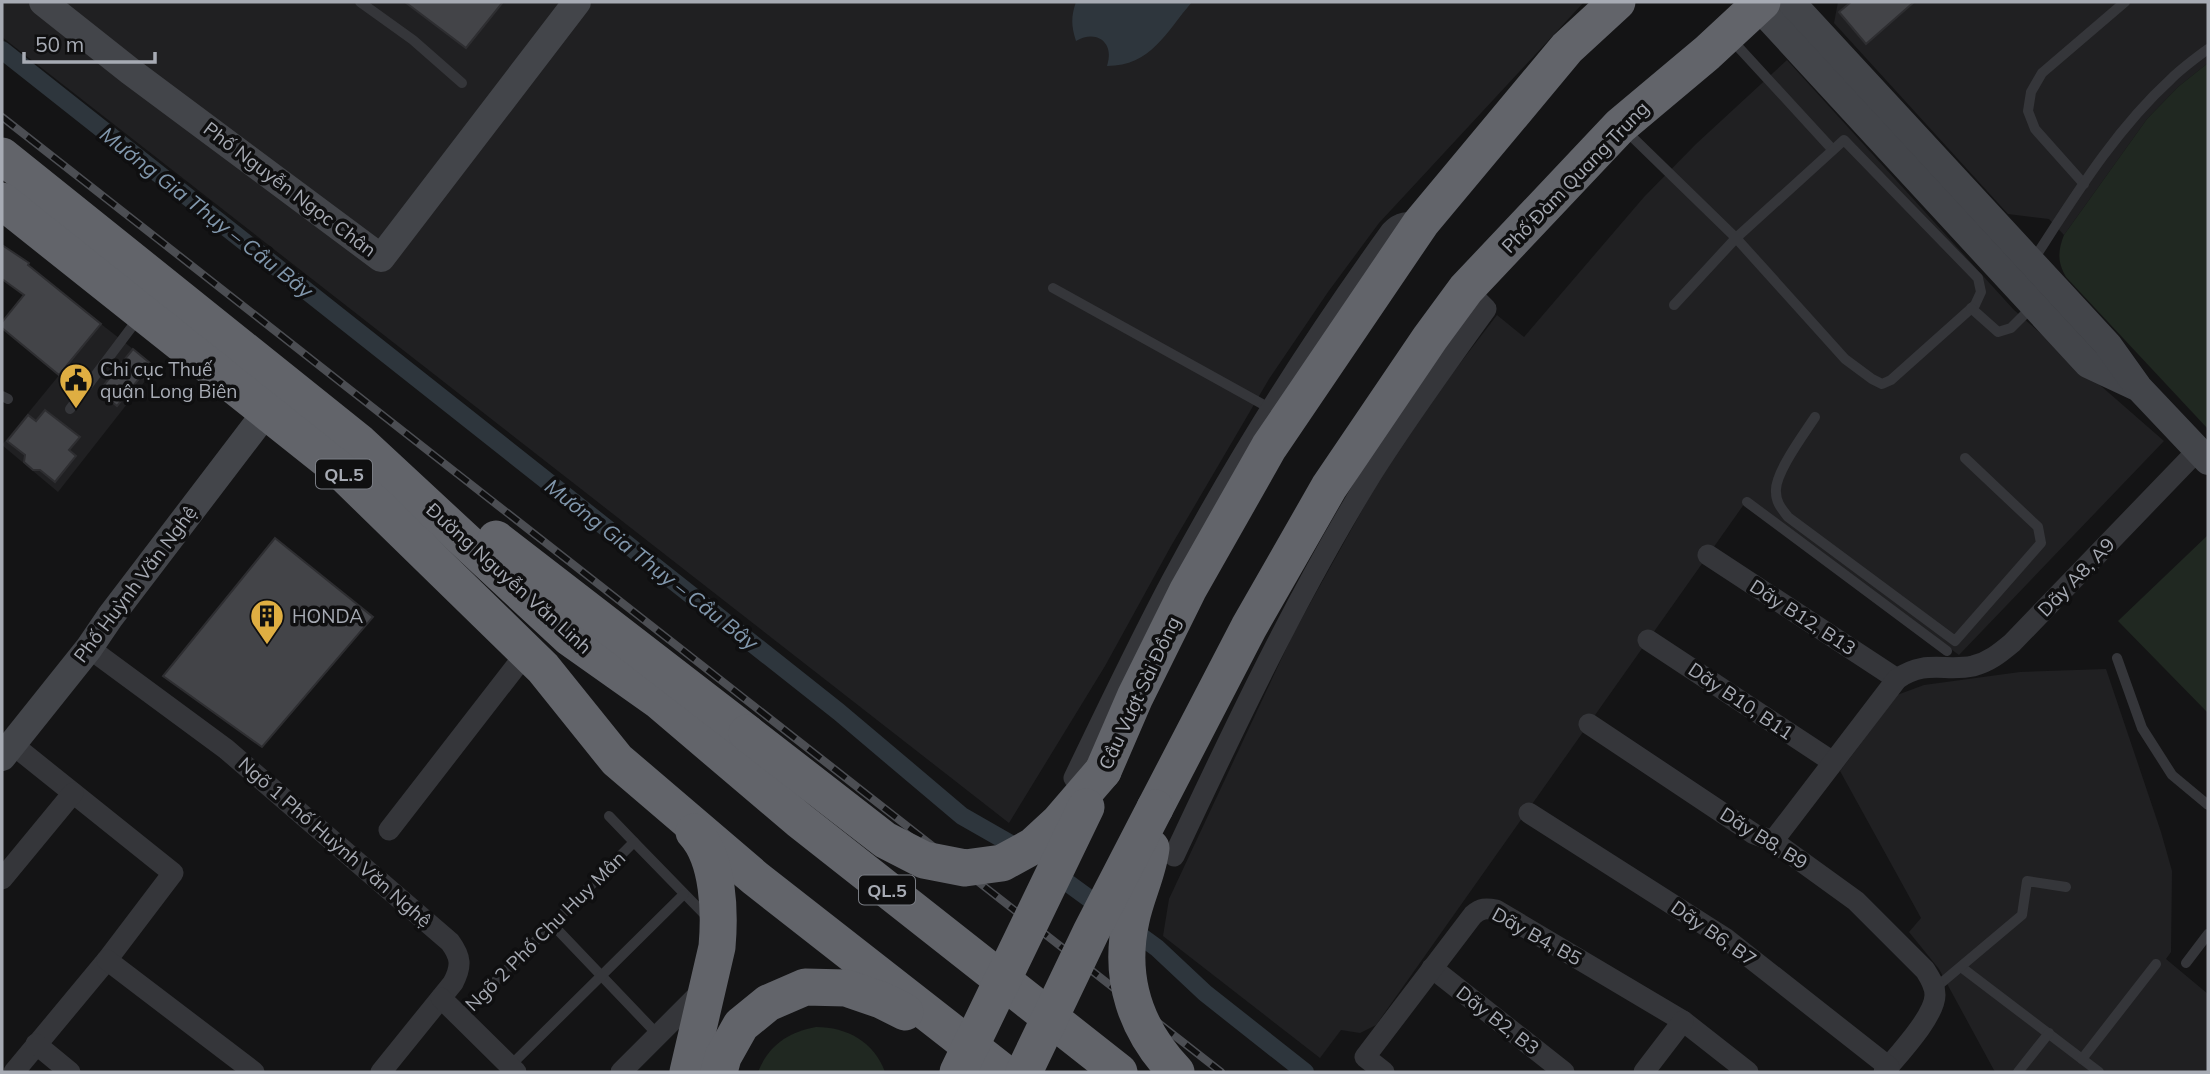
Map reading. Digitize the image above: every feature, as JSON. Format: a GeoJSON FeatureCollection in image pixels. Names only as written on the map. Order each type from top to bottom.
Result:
{"type":"FeatureCollection","features":[{"type":"Feature","properties":{"kind":"highway"},"geometry":{"type":"LineString","coordinates":[[1420,223],[1567,48],[1617,2]]}},
{"type":"Feature","properties":{"kind":"highway","name":"Phố Đàm Quang Trung"},"geometry":{"type":"LineString","coordinates":[[1155,808],[1249,627],[1329,486],[1466,289],[1620,126],[1766,3]]}},
{"type":"Feature","properties":{"kind":"highway","name":"Đường Nguyễn Văn Linh"},"geometry":{"type":"LineString","coordinates":[[2,156],[360,443],[570,638],[659,701],[799,820],[1119,1072]]}},
{"type":"Feature","properties":{"kind":"highway","name":"Đường Nguyễn Văn Linh"},"geometry":{"type":"LineString","coordinates":[[2,201],[340,470],[543,668],[617,761],[960,1057],[1003,1072]]}},
{"type":"Feature","properties":{"kind":"highway","name":"Cầu Vượt Sài Đồng"},"geometry":{"type":"LineString","coordinates":[[960,1057],[1089,774],[1135,697],[1188,590],[1269,447],[1420,223]]}},
{"type":"Feature","properties":{"kind":"highway"},"geometry":{"type":"LineString","coordinates":[[360,443],[410,472],[885,840],[924,860],[965,868],[1002,863],[1032,846],[1059,822],[1089,774]]}},
{"type":"Feature","properties":{"kind":"highway"},"geometry":{"type":"LineString","coordinates":[[649,788],[698,836],[712,868],[718,903],[718,928],[709,985],[688,1072]]}},
{"type":"Feature","properties":{"kind":"highway"},"geometry":{"type":"LineString","coordinates":[[1024,1072],[1091,932],[1155,808]]}},
{"type":"Feature","properties":{"kind":"highway"},"geometry":{"type":"LineString","coordinates":[[1155,808],[1149,863],[1130,921],[1127,971],[1135,1013],[1160,1055],[1177,1072]]}},
{"type":"Feature","properties":{"kind":"highway"},"geometry":{"type":"LineString","coordinates":[[719,1072],[723,1057],[741,1025],[768,1003],[805,987],[846,988],[881,1000],[960,1057]]}},
{"type":"Feature","properties":{"kind":"street","name":"Phố Nguyễn Ngọc Chân"},"geometry":{"type":"LineString","coordinates":[[43,2],[141,79],[381,258],[577,2]]}},
{"type":"Feature","properties":{"kind":"street"},"geometry":{"type":"LineString","coordinates":[[1766,3],[2022,272],[2108,345],[2138,387],[2203,456]]}},
{"type":"Feature","properties":{"kind":"street"},"geometry":{"type":"LineString","coordinates":[[1089,774],[1170,583],[1270,409],[1327,320],[1391,230],[1406,221],[1420,223]]}},
{"type":"Feature","properties":{"kind":"street"},"geometry":{"type":"LineString","coordinates":[[2022,272],[2034,306],[2088,364],[2138,387]]}},
{"type":"Feature","properties":{"kind":"street"},"geometry":{"type":"LineString","coordinates":[[1174,856],[1238,719],[1318,565],[1414,409],[1486,309],[1466,289]]}},
{"type":"Feature","properties":{"kind":"street","name":"Phố Huỳnh Văn Nghệ"},"geometry":{"type":"LineString","coordinates":[[7,750],[89,648],[267,411]]}},
{"type":"Feature","properties":{"kind":"street","name":"Dãy A8, A9"},"geometry":{"type":"LineString","coordinates":[[1897,679],[1941,659],[1972,666],[1992,659],[2012,643],[2203,456]]}},
{"type":"Feature","properties":{"kind":"street","name":"Dãy B12, B13"},"geometry":{"type":"LineString","coordinates":[[1708,555],[1897,679]]}},
{"type":"Feature","properties":{"kind":"street","name":"Dãy B10, B11"},"geometry":{"type":"LineString","coordinates":[[1648,640],[1833,762]]}},
{"type":"Feature","properties":{"kind":"street","name":"Ngõ 1 Phố Huỳnh Văn Nghệ"},"geometry":{"type":"LineString","coordinates":[[89,648],[226,749],[450,942],[459,954],[460,963],[453,982],[381,1072]]}},
{"type":"Feature","properties":{"kind":"street"},"geometry":{"type":"LineString","coordinates":[[389,830],[527,652]]}},
{"type":"Feature","properties":{"kind":"street"},"geometry":{"type":"LineString","coordinates":[[1773,841],[1897,679]]}},
{"type":"Feature","properties":{"kind":"street","name":"Dãy B8, B9"},"geometry":{"type":"LineString","coordinates":[[1588,724],[1754,834],[1773,841],[1856,901],[1897,939],[1930,980]]}},
{"type":"Feature","properties":{"kind":"street"},"geometry":{"type":"LineString","coordinates":[[7,750],[73,793],[173,873],[107,960],[14,1072]]}},
{"type":"Feature","properties":{"kind":"street"},"geometry":{"type":"LineString","coordinates":[[2,879],[73,793]]}},
{"type":"Feature","properties":{"kind":"street","name":"Dãy B6, B7"},"geometry":{"type":"LineString","coordinates":[[1528,813],[1725,938],[1894,1068]]}},
{"type":"Feature","properties":{"kind":"street","name":"Dãy B4, B5"},"geometry":{"type":"LineString","coordinates":[[1384,1072],[1364,1057],[1473,915],[1487,908],[1496,910],[1683,1021],[1748,1072]]}},
{"type":"Feature","properties":{"kind":"street"},"geometry":{"type":"LineString","coordinates":[[107,960],[254,1072]]}},
{"type":"Feature","properties":{"kind":"street","name":"Dãy B2, B3"},"geometry":{"type":"LineString","coordinates":[[1432,968],[1564,1072]]}},
{"type":"Feature","properties":{"kind":"street"},"geometry":{"type":"LineString","coordinates":[[1894,1068],[1932,1010],[1935,996],[1930,980]]}},
{"type":"Feature","properties":{"kind":"street"},"geometry":{"type":"LineString","coordinates":[[621,1072],[709,985]]}},
{"type":"Feature","properties":{"kind":"street"},"geometry":{"type":"LineString","coordinates":[[441,998],[513,1069]]}},
{"type":"Feature","properties":{"kind":"street"},"geometry":{"type":"LineString","coordinates":[[1644,1072],[1683,1021]]}},
{"type":"Feature","properties":{"kind":"street"},"geometry":{"type":"LineString","coordinates":[[36,1044],[70,1072]]}},
{"type":"Feature","properties":{"kind":"lane"},"geometry":{"type":"LineString","coordinates":[[360,2],[413,40],[462,83]]}},
{"type":"Feature","properties":{"kind":"lane"},"geometry":{"type":"LineString","coordinates":[[2084,184],[2035,129],[2028,111],[2031,92],[2042,73],[2125,2]]}},
{"type":"Feature","properties":{"kind":"lane"},"geometry":{"type":"LineString","coordinates":[[1726,35],[1832,149]]}},
{"type":"Feature","properties":{"kind":"lane"},"geometry":{"type":"LineString","coordinates":[[2022,272],[2136,115],[2171,79],[2208,48]]}},
{"type":"Feature","properties":{"kind":"lane"},"geometry":{"type":"LineString","coordinates":[[1620,126],[1736,238],[1845,359],[1882,384],[1891,380],[1971,308],[1981,292],[1978,278],[1844,140],[1736,238],[1674,305]]}},
{"type":"Feature","properties":{"kind":"lane"},"geometry":{"type":"LineString","coordinates":[[1053,288],[1270,409]]}},
{"type":"Feature","properties":{"kind":"lane"},"geometry":{"type":"LineString","coordinates":[[1971,308],[1998,332],[2011,328],[2034,306]]}},
{"type":"Feature","properties":{"kind":"lane"},"geometry":{"type":"LineString","coordinates":[[70,409],[143,313]]}},
{"type":"Feature","properties":{"kind":"lane"},"geometry":{"type":"LineString","coordinates":[[1815,416],[1780,475],[1775,489],[1778,505],[1788,517],[1955,641]]}},
{"type":"Feature","properties":{"kind":"lane"},"geometry":{"type":"LineString","coordinates":[[1747,502],[1941,659],[2040,543],[2038,527],[1965,458]]}},
{"type":"Feature","properties":{"kind":"lane"},"geometry":{"type":"LineString","coordinates":[[2117,658],[2142,729],[2172,775],[2208,805]]}},
{"type":"Feature","properties":{"kind":"lane"},"geometry":{"type":"LineString","coordinates":[[609,816],[634,842]]}},
{"type":"Feature","properties":{"kind":"lane","name":"Ngõ 2 Phố Chu Huy Mân"},"geometry":{"type":"LineString","coordinates":[[460,1017],[634,842],[718,928]]}},
{"type":"Feature","properties":{"kind":"lane"},"geometry":{"type":"LineString","coordinates":[[1930,980],[1961,967],[2022,915],[2027,881],[2066,887]]}},
{"type":"Feature","properties":{"kind":"lane"},"geometry":{"type":"LineString","coordinates":[[513,1069],[684,894]]}},
{"type":"Feature","properties":{"kind":"lane"},"geometry":{"type":"LineString","coordinates":[[552,924],[658,1035]]}},
{"type":"Feature","properties":{"kind":"lane"},"geometry":{"type":"LineString","coordinates":[[2186,963],[2208,934]]}},
{"type":"Feature","properties":{"kind":"lane"},"geometry":{"type":"LineString","coordinates":[[2082,1059],[2156,964]]}},
{"type":"Feature","properties":{"kind":"lane"},"geometry":{"type":"LineString","coordinates":[[1961,967],[2099,1072]]}},
{"type":"Feature","properties":{"kind":"lane"},"geometry":{"type":"LineString","coordinates":[[2018,1072],[2049,1034]]}},
{"type":"Feature","properties":{"kind":"shaded area"},"geometry":{"type":"Polygon","coordinates":[[[2,2],[1584,2],[1379,223],[1328,292],[1269,379],[1171,546],[1105,666],[1009,823],[2,37],[2,2]]]}},
{"type":"Feature","properties":{"kind":"shaded area"},"geometry":{"type":"Polygon","coordinates":[[[1076,2],[1192,2],[1146,54],[1122,64],[1107,66],[1108,51],[1102,40],[1091,37],[1076,41],[1072,21],[1076,2]]]}},
{"type":"Feature","properties":{"kind":"shaded area"},"geometry":{"type":"Polygon","coordinates":[[[1838,2],[2208,2],[2208,63],[2178,87],[2147,119],[2064,235],[2049,219],[2008,214],[1834,23],[1838,2]]]}},
{"type":"Feature","properties":{"kind":"shaded area"},"geometry":{"type":"Polygon","coordinates":[[[1787,60],[2014,310],[2164,441],[1959,655],[1747,500],[1376,1025],[1360,1033],[1341,1030],[1320,1058],[1163,936],[1169,899],[1293,634],[1380,478],[1441,388],[1497,315],[1524,337],[1644,197],[1696,144],[1787,60]]]}},
{"type":"Feature","properties":{"kind":"shaded area"},"geometry":{"type":"Polygon","coordinates":[[[2208,63],[2208,429],[2066,277],[2059,256],[2064,235],[2147,119],[2178,87],[2208,63]]]}},
{"type":"Feature","properties":{"kind":"shaded area","name":"Chi cục Thuế quận Long Biên"},"geometry":{"type":"Polygon","coordinates":[[[101,324],[156,367],[58,492],[2,445],[101,324]]]}},
{"type":"Feature","properties":{"kind":"shaded area"},"geometry":{"type":"Polygon","coordinates":[[[2208,535],[2208,713],[2118,621],[2208,535]]]}},
{"type":"Feature","properties":{"kind":"shaded area"},"geometry":{"type":"Polygon","coordinates":[[[2106,669],[2172,871],[2171,952],[2166,959],[2208,994],[2208,1072],[1995,1072],[1939,969],[1909,932],[1921,918],[1840,771],[1897,695],[1924,685],[2020,672],[2106,669]]]}},
{"type":"Feature","properties":{"kind":"shaded area"},"geometry":{"type":"Polygon","coordinates":[[[816,1027],[838,1030],[858,1038],[874,1052],[885,1072],[758,1072],[767,1055],[780,1042],[797,1032],[816,1027]]]}},
{"type":"Feature","properties":{"kind":"building"},"geometry":{"type":"Polygon","coordinates":[[[405,2],[503,2],[466,48],[405,2]]]}},
{"type":"Feature","properties":{"kind":"building"},"geometry":{"type":"Polygon","coordinates":[[[1851,2],[1914,2],[1866,44],[1839,12],[1851,2]]]}},
{"type":"Feature","properties":{"kind":"building"},"geometry":{"type":"Polygon","coordinates":[[[2,245],[29,263],[28,265],[101,324],[59,375],[2,328],[2,322],[24,295],[2,279],[2,245]]]}},
{"type":"Feature","properties":{"kind":"building"},"geometry":{"type":"Polygon","coordinates":[[[133,349],[151,364],[117,406],[99,391],[133,349]]]}},
{"type":"Feature","properties":{"kind":"building"},"geometry":{"type":"Polygon","coordinates":[[[45,410],[80,437],[69,450],[76,456],[55,482],[40,470],[33,470],[24,462],[25,455],[7,441],[28,415],[36,421],[45,410]]]}},
{"type":"Feature","properties":{"kind":"building","name":"HONDA"},"geometry":{"type":"Polygon","coordinates":[[[275,538],[373,617],[262,747],[163,676],[275,538]]]}},
{"type":"Feature","properties":{"kind":"waterway","name":"Mương Gia Thụy – Cầu Bây"},"geometry":{"type":"LineString","coordinates":[[2,50],[839,712],[962,816],[1025,852]]}},
{"type":"Feature","properties":{"kind":"waterway","name":"Mương Gia Thụy – Cầu Bây"},"geometry":{"type":"LineString","coordinates":[[1050,870],[1157,948],[1205,993],[1305,1072]]}},
{"type":"Feature","properties":{"kind":"railway"},"geometry":{"type":"LineString","coordinates":[[2,117],[1221,1072]]}},
{"type":"Feature","properties":{"kind":"place","name":"Chi cục Thuế quận Long Biên"},"geometry":{"type":"Point","coordinates":[76,410]}},
{"type":"Feature","properties":{"kind":"place","name":"HONDA"},"geometry":{"type":"Point","coordinates":[267,646]}}]}
